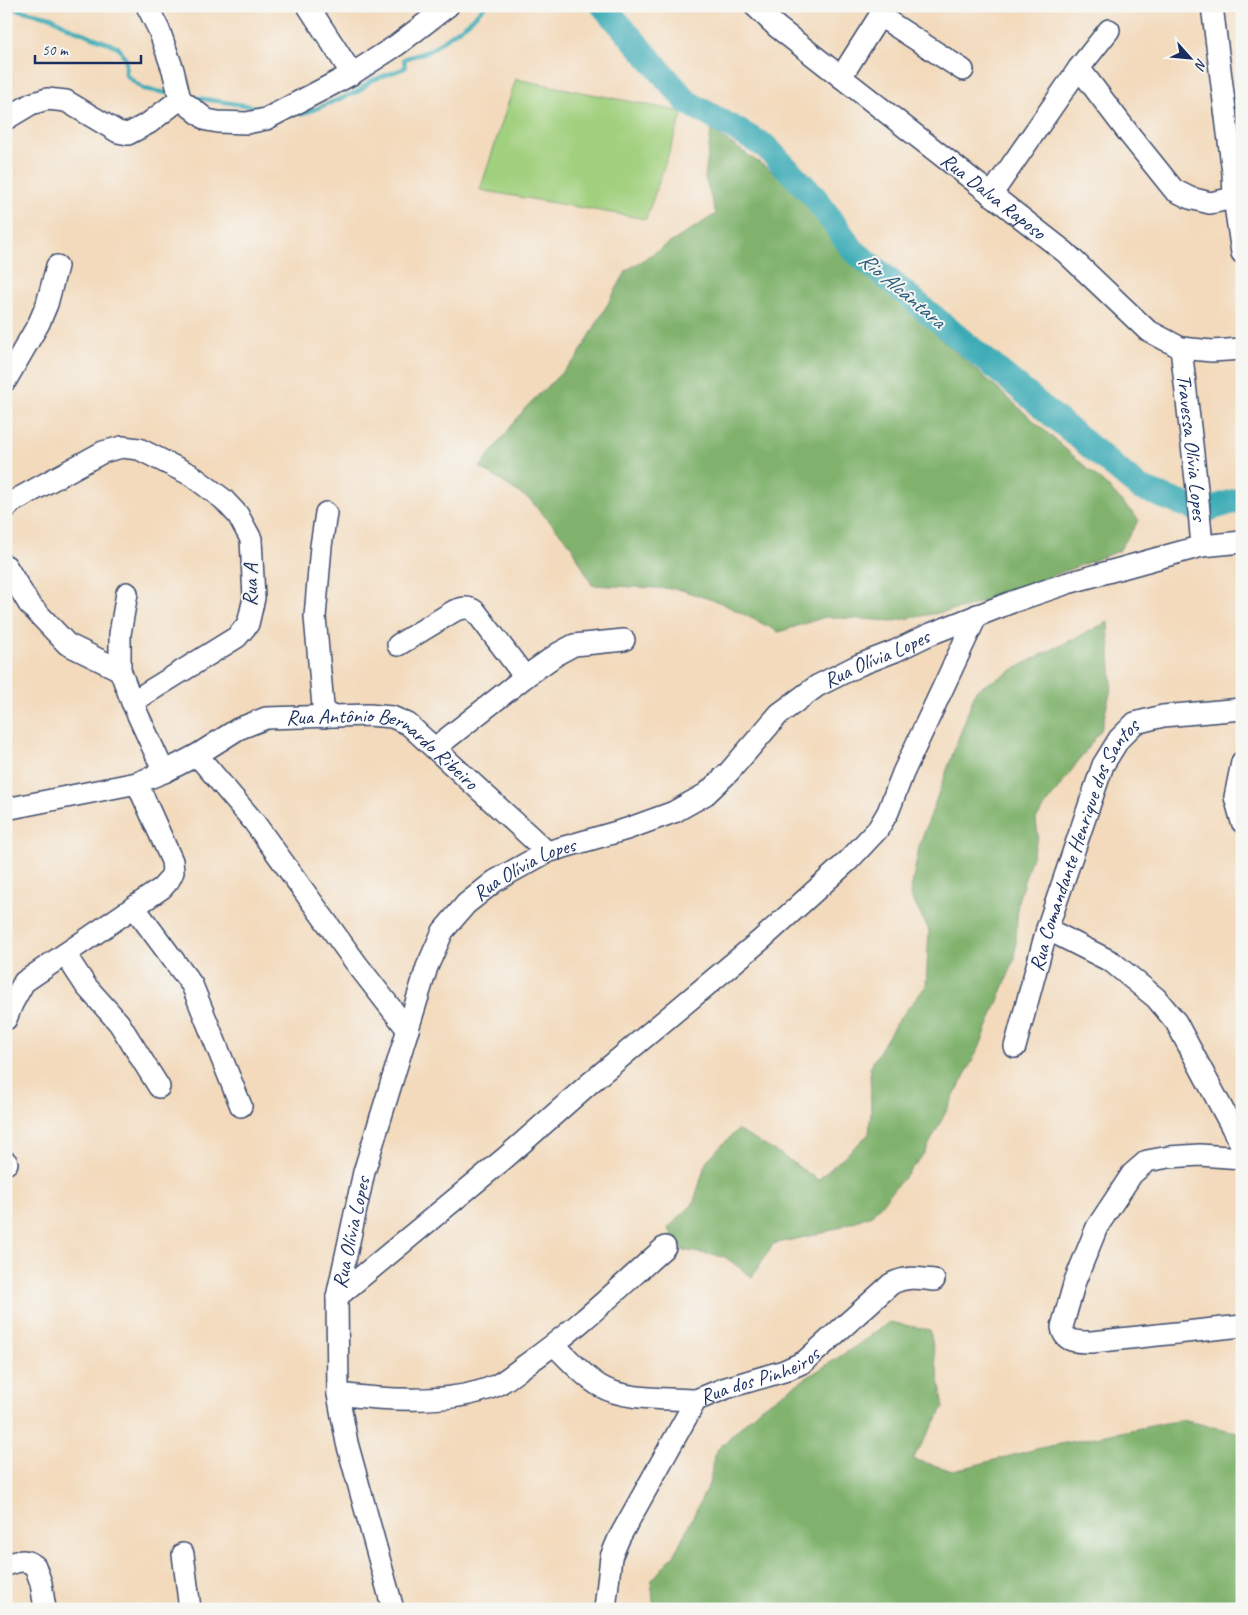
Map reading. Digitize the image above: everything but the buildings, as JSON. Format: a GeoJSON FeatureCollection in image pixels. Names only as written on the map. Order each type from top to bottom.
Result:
{"type":"FeatureCollection","features":[{"type":"Feature","properties":{"kind":"street"},"geometry":{"type":"LineString","coordinates":[[147,6],[159,30],[173,70],[180,99],[207,120],[247,123],[266,119],[352,74],[397,45],[448,6]]}},
{"type":"Feature","properties":{"kind":"street"},"geometry":{"type":"LineString","coordinates":[[308,6],[352,74]]}},
{"type":"Feature","properties":{"kind":"street","name":"Rua Dalva Raposo"},"geometry":{"type":"LineString","coordinates":[[755,6],[777,27],[1065,252],[1146,330],[1180,348],[1212,351],[1242,349]]}},
{"type":"Feature","properties":{"kind":"street"},"geometry":{"type":"LineString","coordinates":[[1212,6],[1237,171],[1234,198],[1242,253]]}},
{"type":"Feature","properties":{"kind":"street"},"geometry":{"type":"LineString","coordinates":[[841,77],[883,11],[963,70]]}},
{"type":"Feature","properties":{"kind":"street"},"geometry":{"type":"LineString","coordinates":[[991,195],[1079,68],[1109,30]]}},
{"type":"Feature","properties":{"kind":"street"},"geometry":{"type":"LineString","coordinates":[[1079,68],[1128,134],[1174,190],[1190,198],[1210,203],[1234,198]]}},
{"type":"Feature","properties":{"kind":"street"},"geometry":{"type":"LineString","coordinates":[[6,119],[31,104],[47,99],[66,101],[118,132],[128,134],[149,123],[180,99]]}},
{"type":"Feature","properties":{"kind":"street"},"geometry":{"type":"LineString","coordinates":[[6,380],[39,323],[47,304],[57,266]]}},
{"type":"Feature","properties":{"kind":"street","name":"Travessa Olívia Lopes"},"geometry":{"type":"LineString","coordinates":[[1180,348],[1201,537]]}},
{"type":"Feature","properties":{"kind":"street","name":"Rua A"},"geometry":{"type":"LineString","coordinates":[[6,508],[12,502],[103,452],[122,447],[139,449],[190,474],[223,499],[238,515],[251,539],[254,598],[248,624],[237,636],[132,702]]}},
{"type":"Feature","properties":{"kind":"street"},"geometry":{"type":"LineString","coordinates":[[324,717],[315,617],[321,546],[326,513]]}},
{"type":"Feature","properties":{"kind":"street","name":"Rua Olívia Lopes"},"geometry":{"type":"LineString","coordinates":[[393,1609],[347,1443],[338,1394],[337,1297],[364,1172],[427,967],[443,931],[466,904],[495,881],[547,852],[674,812],[706,794],[729,772],[779,714],[817,686],[859,665],[1012,602],[1201,537],[1242,542]]}},
{"type":"Feature","properties":{"kind":"street"},"geometry":{"type":"LineString","coordinates":[[6,566],[29,604],[67,644],[120,670]]}},
{"type":"Feature","properties":{"kind":"street"},"geometry":{"type":"LineString","coordinates":[[127,594],[120,634],[120,670],[132,702],[164,772]]}},
{"type":"Feature","properties":{"kind":"street"},"geometry":{"type":"LineString","coordinates":[[398,645],[454,611],[470,608],[476,612],[525,677]]}},
{"type":"Feature","properties":{"kind":"street"},"geometry":{"type":"LineString","coordinates":[[337,1297],[505,1158],[590,1083],[762,939],[849,860],[878,829],[888,812],[903,773],[977,616]]}},
{"type":"Feature","properties":{"kind":"street"},"geometry":{"type":"LineString","coordinates":[[435,748],[525,677],[574,645],[624,640]]}},
{"type":"Feature","properties":{"kind":"street","name":"Rua Comandante Henrique dos Santos"},"geometry":{"type":"LineString","coordinates":[[1014,1047],[1047,928],[1103,765],[1119,739],[1135,724],[1163,716],[1242,709]]}},
{"type":"Feature","properties":{"kind":"street","name":"Rua Antônio Bernardo Ribeiro"},"geometry":{"type":"LineString","coordinates":[[6,809],[137,783],[197,755],[238,729],[266,718],[369,715],[392,717],[408,724],[547,852]]}},
{"type":"Feature","properties":{"kind":"street"},"geometry":{"type":"LineString","coordinates":[[197,755],[254,822],[356,963],[408,1030]]}},
{"type":"Feature","properties":{"kind":"street"},"geometry":{"type":"LineString","coordinates":[[1242,762],[1235,797],[1242,822]]}},
{"type":"Feature","properties":{"kind":"street"},"geometry":{"type":"LineString","coordinates":[[6,1019],[24,982],[162,888],[170,880],[173,872],[172,861],[137,783]]}},
{"type":"Feature","properties":{"kind":"street"},"geometry":{"type":"LineString","coordinates":[[134,907],[192,986],[241,1106]]}},
{"type":"Feature","properties":{"kind":"street"},"geometry":{"type":"LineString","coordinates":[[1047,928],[1112,962],[1156,998],[1176,1022],[1242,1146]]}},
{"type":"Feature","properties":{"kind":"street"},"geometry":{"type":"LineString","coordinates":[[65,954],[86,986],[119,1023],[159,1087]]}},
{"type":"Feature","properties":{"kind":"street"},"geometry":{"type":"LineString","coordinates":[[1242,1158],[1200,1155],[1169,1157],[1147,1161],[1132,1174],[1097,1227],[1074,1281],[1062,1327],[1063,1334],[1075,1342],[1092,1342],[1242,1326]]}},
{"type":"Feature","properties":{"kind":"street"},"geometry":{"type":"LineString","coordinates":[[338,1394],[432,1400],[476,1392],[496,1385],[554,1345],[665,1246]]}},
{"type":"Feature","properties":{"kind":"street","name":"Rua dos Pinheiros"},"geometry":{"type":"LineString","coordinates":[[605,1609],[611,1557],[619,1538],[696,1400],[726,1388],[784,1371],[804,1362],[891,1284],[900,1279],[910,1277],[934,1280]]}},
{"type":"Feature","properties":{"kind":"street"},"geometry":{"type":"LineString","coordinates":[[554,1345],[589,1379],[603,1388],[635,1397],[696,1400]]}},
{"type":"Feature","properties":{"kind":"street"},"geometry":{"type":"LineString","coordinates":[[183,1554],[190,1609]]}},
{"type":"Feature","properties":{"kind":"street"},"geometry":{"type":"LineString","coordinates":[[6,1565],[19,1561],[28,1561],[35,1566],[41,1583],[45,1609]]}},
{"type":"Feature","properties":{"kind":"green space"},"geometry":{"type":"Polygon","coordinates":[[[516,79],[683,112],[646,219],[480,190],[516,79]]]}},
{"type":"Feature","properties":{"kind":"green space"},"geometry":{"type":"Polygon","coordinates":[[[711,130],[785,180],[849,257],[1106,485],[1139,520],[1119,551],[965,608],[894,621],[825,617],[779,632],[719,602],[678,589],[592,585],[571,545],[530,500],[480,467],[526,407],[577,358],[627,270],[716,214],[705,178],[711,130]]]}},
{"type":"Feature","properties":{"kind":"green space"},"geometry":{"type":"Polygon","coordinates":[[[1108,622],[1112,685],[1101,730],[1036,819],[1038,837],[1018,901],[1015,958],[980,1046],[924,1154],[872,1215],[823,1233],[773,1244],[752,1277],[725,1257],[682,1250],[668,1228],[693,1204],[707,1160],[737,1130],[780,1154],[818,1180],[869,1134],[871,1111],[870,1067],[896,1023],[926,986],[929,930],[910,895],[919,847],[976,690],[1108,622]]]}},
{"type":"Feature","properties":{"kind":"green space"},"geometry":{"type":"Polygon","coordinates":[[[889,1322],[930,1330],[944,1407],[913,1459],[953,1471],[1040,1448],[1181,1420],[1242,1433],[1242,1609],[654,1609],[651,1581],[674,1555],[709,1484],[716,1451],[760,1408],[856,1346],[889,1322]]]}},
{"type":"Feature","properties":{"kind":"waterway"},"geometry":{"type":"LineString","coordinates":[[295,113],[303,114],[359,91],[370,81],[405,68],[404,59],[429,51],[469,22],[485,6]]}},
{"type":"Feature","properties":{"kind":"waterway","name":"Rio Alcântara"},"geometry":{"type":"LineString","coordinates":[[603,6],[687,102],[765,146],[814,196],[853,250],[1140,488],[1202,511],[1242,499]]}},
{"type":"Feature","properties":{"kind":"waterway"},"geometry":{"type":"LineString","coordinates":[[6,7],[51,17],[70,28],[118,47],[126,59],[126,75],[143,89],[174,94]]}},
{"type":"Feature","properties":{"kind":"waterway"},"geometry":{"type":"LineString","coordinates":[[191,97],[270,109]]}}]}
